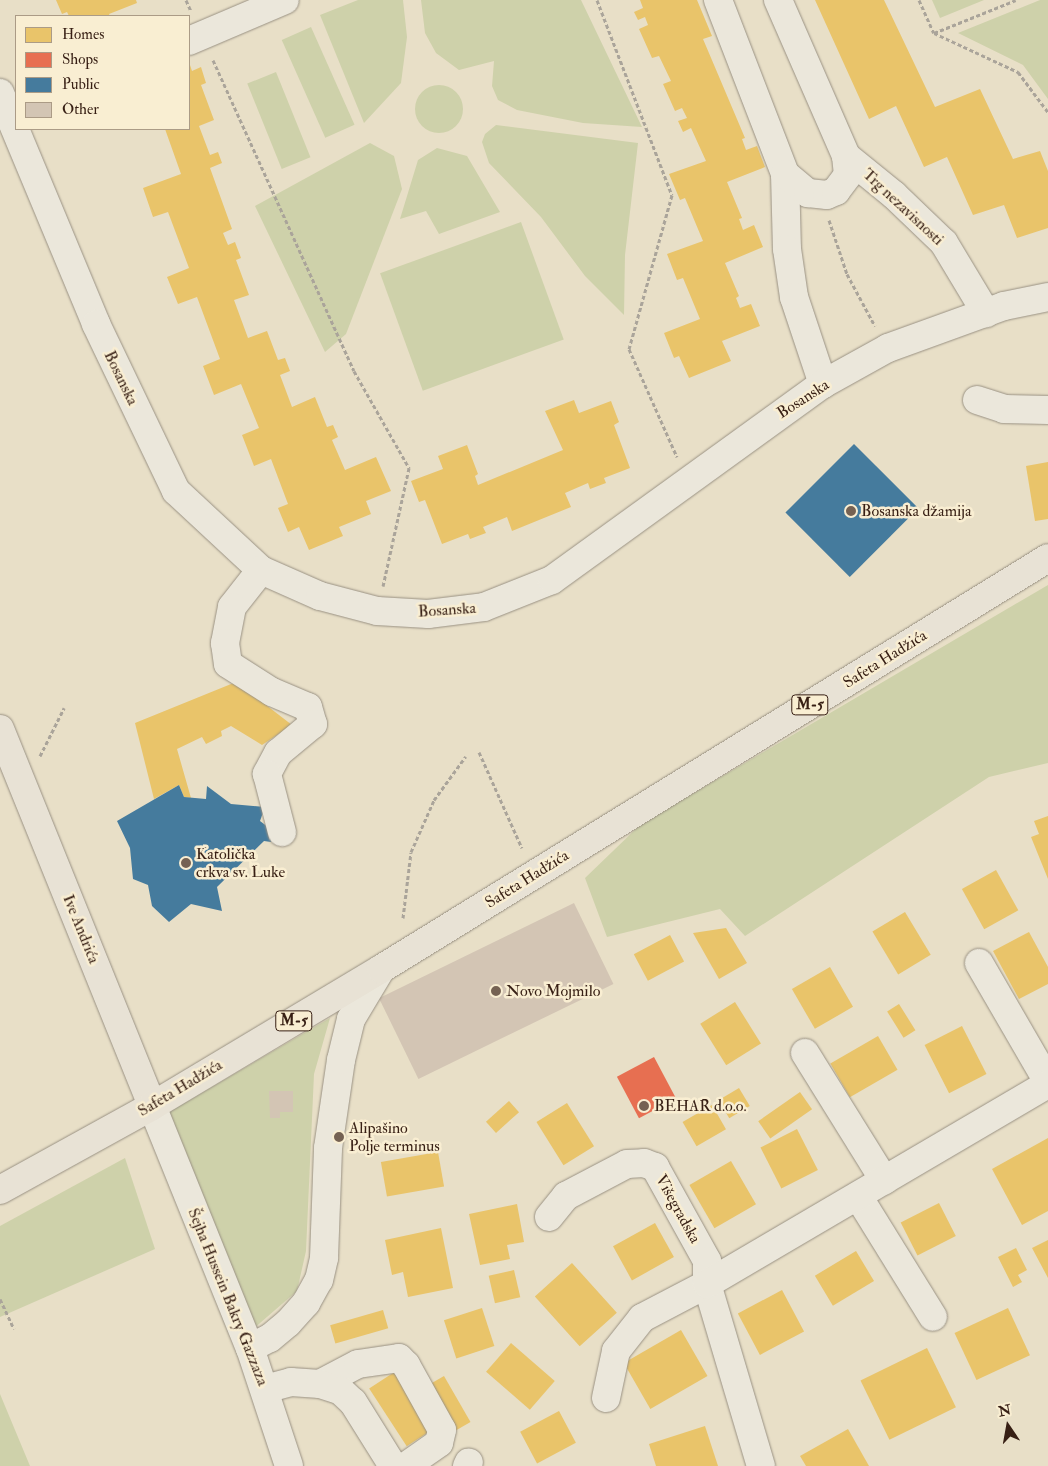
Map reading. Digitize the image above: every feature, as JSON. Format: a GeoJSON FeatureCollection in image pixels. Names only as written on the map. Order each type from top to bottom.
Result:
{"type":"FeatureCollection","features":[{"type":"Feature","properties":{"kind":"main road","name":"Safeta Hadžića"},"geometry":{"type":"LineString","coordinates":[[0,1190],[156,1118],[381,969],[1048,558]]}},
{"type":"Feature","properties":{"kind":"main road","name":"Ive Andrića"},"geometry":{"type":"LineString","coordinates":[[0,729],[156,1118]]}},
{"type":"Feature","properties":{"kind":"street"},"geometry":{"type":"LineString","coordinates":[[196,38],[285,0]]}},
{"type":"Feature","properties":{"kind":"street"},"geometry":{"type":"LineString","coordinates":[[718,0],[786,174],[787,249],[794,297],[823,384]]}},
{"type":"Feature","properties":{"kind":"street","name":"Trg nezavisnosti"},"geometry":{"type":"LineString","coordinates":[[778,0],[846,156],[848,170],[843,184],[836,191],[821,195]]}},
{"type":"Feature","properties":{"kind":"street","name":"Bosanska"},"geometry":{"type":"LineString","coordinates":[[6,112],[96,324],[176,491],[261,570],[320,596],[377,611],[428,614],[484,607],[552,580],[823,384],[888,348],[986,313],[1048,297]]}},
{"type":"Feature","properties":{"kind":"street","name":"Trg nezavisnosti"},"geometry":{"type":"LineString","coordinates":[[846,156],[894,194],[944,243],[986,313]]}},
{"type":"Feature","properties":{"kind":"street"},"geometry":{"type":"LineString","coordinates":[[786,174],[808,193],[821,195]]}},
{"type":"Feature","properties":{"kind":"street"},"geometry":{"type":"LineString","coordinates":[[977,400],[1004,409],[1048,410]]}},
{"type":"Feature","properties":{"kind":"street"},"geometry":{"type":"LineString","coordinates":[[261,570],[232,608],[225,643],[228,664],[272,692],[308,707],[313,724],[278,753],[267,774],[282,832]]}},
{"type":"Feature","properties":{"kind":"street"},"geometry":{"type":"LineString","coordinates":[[606,1398],[616,1352],[642,1318],[707,1284],[1048,1083],[979,963]]}},
{"type":"Feature","properties":{"kind":"street"},"geometry":{"type":"LineString","coordinates":[[250,1348],[270,1338],[288,1323],[306,1303],[319,1280],[324,1258],[328,1148],[341,1060],[351,1019],[381,969]]}},
{"type":"Feature","properties":{"kind":"street"},"geometry":{"type":"LineString","coordinates":[[806,1053],[884,1180]]}},
{"type":"Feature","properties":{"kind":"street","name":"Šejha Hussein Bakry Gazzaza"},"geometry":{"type":"LineString","coordinates":[[156,1118],[250,1348],[265,1388],[288,1466]]}},
{"type":"Feature","properties":{"kind":"street","name":"Višegradska"},"geometry":{"type":"LineString","coordinates":[[549,1217],[566,1196],[627,1164],[644,1163],[655,1168],[706,1261],[707,1284],[761,1466]]}},
{"type":"Feature","properties":{"kind":"street"},"geometry":{"type":"LineString","coordinates":[[858,1196],[933,1317]]}},
{"type":"Feature","properties":{"kind":"street"},"geometry":{"type":"LineString","coordinates":[[320,1384],[358,1364],[398,1358],[406,1365],[442,1430],[439,1443],[406,1466]]}},
{"type":"Feature","properties":{"kind":"street"},"geometry":{"type":"LineString","coordinates":[[265,1388],[291,1382],[320,1384],[341,1391],[353,1402],[393,1466]]}},
{"type":"Feature","properties":{"kind":"path"},"geometry":{"type":"LineString","coordinates":[[597,0],[672,195],[629,349],[688,482]]}},
{"type":"Feature","properties":{"kind":"path"},"geometry":{"type":"LineString","coordinates":[[919,0],[934,33],[1018,72],[1048,112]]}},
{"type":"Feature","properties":{"kind":"path"},"geometry":{"type":"LineString","coordinates":[[934,33],[1016,0]]}},
{"type":"Feature","properties":{"kind":"path"},"geometry":{"type":"LineString","coordinates":[[196,38],[354,371],[409,468],[377,611]]}},
{"type":"Feature","properties":{"kind":"path"},"geometry":{"type":"LineString","coordinates":[[821,195],[847,274],[868,316]]}},
{"type":"Feature","properties":{"kind":"path"},"geometry":{"type":"LineString","coordinates":[[38,761],[64,708]]}},
{"type":"Feature","properties":{"kind":"path"},"geometry":{"type":"LineString","coordinates":[[479,752],[522,848]]}},
{"type":"Feature","properties":{"kind":"path"},"geometry":{"type":"LineString","coordinates":[[403,918],[411,852],[434,800],[466,756]]}},
{"type":"Feature","properties":{"kind":"path"},"geometry":{"type":"LineString","coordinates":[[0,1299],[14,1329]]}},
{"type":"Feature","properties":{"kind":"green space"},"geometry":{"type":"Polygon","coordinates":[[[358,0],[403,0],[407,37],[401,83],[364,123],[320,15],[358,0]]]}},
{"type":"Feature","properties":{"kind":"green space"},"geometry":{"type":"Polygon","coordinates":[[[421,0],[581,0],[642,127],[583,123],[517,110],[498,100],[492,86],[494,61],[459,70],[436,53],[425,33],[421,0]]]}},
{"type":"Feature","properties":{"kind":"green space"},"geometry":{"type":"Polygon","coordinates":[[[932,0],[984,0],[940,18],[932,0]]]}},
{"type":"Feature","properties":{"kind":"green space"},"geometry":{"type":"Polygon","coordinates":[[[1040,0],[1048,0],[1048,99],[1023,65],[958,33],[1040,0]]]}},
{"type":"Feature","properties":{"kind":"green space"},"geometry":{"type":"Polygon","coordinates":[[[311,27],[355,125],[325,138],[282,40],[311,27]]]}},
{"type":"Feature","properties":{"kind":"green space"},"geometry":{"type":"Polygon","coordinates":[[[276,72],[310,157],[282,169],[247,84],[276,72]]]}},
{"type":"Feature","properties":{"kind":"green space"},"geometry":{"type":"Polygon","coordinates":[[[434,85],[444,85],[453,89],[459,95],[463,109],[459,123],[453,129],[444,133],[434,133],[425,129],[419,123],[415,114],[415,104],[419,95],[425,89],[434,85]]]}},
{"type":"Feature","properties":{"kind":"green space"},"geometry":{"type":"Polygon","coordinates":[[[496,125],[638,143],[625,255],[624,315],[585,276],[541,217],[489,163],[482,142],[485,134],[496,125]]]}},
{"type":"Feature","properties":{"kind":"green space"},"geometry":{"type":"Polygon","coordinates":[[[370,143],[394,156],[402,189],[346,334],[325,352],[255,206],[370,143]]]}},
{"type":"Feature","properties":{"kind":"green space"},"geometry":{"type":"Polygon","coordinates":[[[437,148],[467,156],[500,212],[439,234],[426,211],[400,219],[418,160],[437,148]]]}},
{"type":"Feature","properties":{"kind":"green space"},"geometry":{"type":"Polygon","coordinates":[[[521,222],[564,339],[423,391],[380,273],[521,222]]]}},
{"type":"Feature","properties":{"kind":"green space"},"geometry":{"type":"Polygon","coordinates":[[[1048,585],[1048,763],[989,777],[745,936],[720,909],[607,937],[585,878],[641,824],[1048,585]]]}},
{"type":"Feature","properties":{"kind":"green space"},"geometry":{"type":"Polygon","coordinates":[[[330,1018],[314,1074],[306,1251],[297,1291],[252,1330],[169,1112],[330,1018]]]}},
{"type":"Feature","properties":{"kind":"green space"},"geometry":{"type":"Polygon","coordinates":[[[125,1158],[155,1249],[0,1317],[0,1226],[125,1158]]]}},
{"type":"Feature","properties":{"kind":"green space"},"geometry":{"type":"Polygon","coordinates":[[[0,1394],[30,1466],[0,1466],[0,1394]]]}},
{"type":"Feature","properties":{"kind":"building: Homes"},"geometry":{"type":"Polygon","coordinates":[[[56,0],[136,0],[137,3],[110,15],[68,15],[67,12],[62,14],[56,0]]]}},
{"type":"Feature","properties":{"kind":"building: Homes"},"geometry":{"type":"Polygon","coordinates":[[[640,0],[697,0],[712,36],[703,39],[745,138],[742,139],[746,150],[757,146],[765,167],[727,182],[742,218],[739,219],[743,230],[754,225],[763,247],[725,263],[739,296],[736,298],[740,308],[751,304],[760,326],[722,341],[731,361],[689,378],[679,356],[674,358],[664,333],[700,319],[683,278],[677,280],[667,254],[703,241],[685,198],[680,200],[669,174],[706,161],[691,128],[683,132],[678,121],[687,118],[682,108],[675,111],[663,84],[671,81],[659,56],[652,58],[639,29],[648,25],[645,17],[638,20],[634,12],[643,8],[640,0]]]}},
{"type":"Feature","properties":{"kind":"building: Homes"},"geometry":{"type":"Polygon","coordinates":[[[815,0],[884,0],[935,107],[980,89],[1013,159],[1040,151],[1048,171],[1048,228],[1017,238],[1004,205],[973,215],[947,157],[924,167],[896,106],[869,119],[815,0]]]}},
{"type":"Feature","properties":{"kind":"building: Homes"},"geometry":{"type":"Polygon","coordinates":[[[190,65],[192,71],[201,67],[206,83],[201,85],[214,120],[199,126],[210,155],[218,152],[222,163],[210,168],[232,229],[223,233],[228,245],[235,242],[241,258],[236,260],[249,295],[234,300],[248,338],[267,331],[278,360],[285,358],[290,371],[280,375],[292,407],[315,397],[327,427],[333,425],[338,437],[332,440],[345,470],[376,457],[391,491],[366,501],[371,514],[339,527],[343,536],[309,550],[299,527],[288,532],[278,508],[288,504],[271,459],[254,466],[242,435],[259,428],[241,384],[214,395],[203,366],[220,359],[197,297],[178,304],[167,277],[189,268],[168,212],[153,217],[143,188],[181,174],[165,130],[190,130],[190,65]]]}},
{"type":"Feature","properties":{"kind":"building: Homes"},"geometry":{"type":"Polygon","coordinates":[[[574,400],[579,413],[611,401],[619,422],[614,425],[630,468],[604,478],[606,483],[590,489],[588,483],[565,493],[571,507],[512,531],[507,517],[483,527],[486,533],[470,539],[468,534],[442,544],[425,500],[419,502],[411,481],[443,469],[438,456],[467,445],[478,474],[475,476],[478,485],[563,450],[545,411],[574,400]]]}},
{"type":"Feature","properties":{"kind":"building: Homes"},"geometry":{"type":"Polygon","coordinates":[[[1048,462],[1048,519],[1035,521],[1026,466],[1048,462]]]}},
{"type":"Feature","properties":{"kind":"building: Homes"},"geometry":{"type":"Polygon","coordinates":[[[236,682],[292,725],[262,745],[231,726],[221,731],[222,736],[206,744],[202,737],[177,749],[191,798],[184,797],[179,785],[154,799],[135,723],[236,682]]]}},
{"type":"Feature","properties":{"kind":"building: Homes"},"geometry":{"type":"Polygon","coordinates":[[[1048,816],[1048,879],[1031,837],[1039,834],[1034,821],[1048,816]]]}},
{"type":"Feature","properties":{"kind":"building: Homes"},"geometry":{"type":"Polygon","coordinates":[[[996,870],[1018,910],[984,929],[962,889],[996,870]]]}},
{"type":"Feature","properties":{"kind":"building: Homes"},"geometry":{"type":"Polygon","coordinates":[[[905,912],[931,955],[898,974],[872,932],[905,912]]]}},
{"type":"Feature","properties":{"kind":"building: Homes"},"geometry":{"type":"Polygon","coordinates":[[[726,928],[747,963],[719,979],[693,933],[726,928]]]}},
{"type":"Feature","properties":{"kind":"building: Homes"},"geometry":{"type":"Polygon","coordinates":[[[1029,932],[1048,967],[1048,984],[1019,999],[993,951],[1029,932]]]}},
{"type":"Feature","properties":{"kind":"building: Homes"},"geometry":{"type":"Polygon","coordinates":[[[670,935],[684,961],[648,981],[634,954],[670,935]]]}},
{"type":"Feature","properties":{"kind":"building: Homes"},"geometry":{"type":"Polygon","coordinates":[[[830,967],[853,1007],[815,1029],[792,989],[830,967]]]}},
{"type":"Feature","properties":{"kind":"building: Homes"},"geometry":{"type":"Polygon","coordinates":[[[735,1002],[761,1044],[726,1065],[700,1024],[735,1002]]]}},
{"type":"Feature","properties":{"kind":"building: Homes"},"geometry":{"type":"Polygon","coordinates":[[[899,1004],[915,1030],[904,1038],[887,1011],[899,1004]]]}},
{"type":"Feature","properties":{"kind":"building: Homes"},"geometry":{"type":"Polygon","coordinates":[[[962,1026],[987,1074],[949,1093],[925,1045],[962,1026]]]}},
{"type":"Feature","properties":{"kind":"building: Homes"},"geometry":{"type":"Polygon","coordinates":[[[878,1036],[898,1070],[850,1097],[830,1064],[878,1036]]]}},
{"type":"Feature","properties":{"kind":"building: Homes"},"geometry":{"type":"Polygon","coordinates":[[[739,1088],[750,1106],[729,1118],[718,1100],[739,1088]]]}},
{"type":"Feature","properties":{"kind":"building: Homes"},"geometry":{"type":"Polygon","coordinates":[[[800,1092],[812,1109],[770,1138],[758,1121],[800,1092]]]}},
{"type":"Feature","properties":{"kind":"building: Homes"},"geometry":{"type":"Polygon","coordinates":[[[509,1101],[519,1112],[496,1133],[486,1122],[509,1101]]]}},
{"type":"Feature","properties":{"kind":"building: Homes"},"geometry":{"type":"Polygon","coordinates":[[[567,1103],[594,1146],[563,1165],[536,1122],[567,1103]]]}},
{"type":"Feature","properties":{"kind":"building: Homes"},"geometry":{"type":"Polygon","coordinates":[[[712,1105],[726,1129],[697,1146],[683,1122],[712,1105]]]}},
{"type":"Feature","properties":{"kind":"building: Homes"},"geometry":{"type":"Polygon","coordinates":[[[797,1129],[818,1170],[781,1189],[760,1148],[797,1129]]]}},
{"type":"Feature","properties":{"kind":"building: Homes"},"geometry":{"type":"Polygon","coordinates":[[[1048,1138],[1048,1211],[1022,1225],[992,1169],[1048,1138]]]}},
{"type":"Feature","properties":{"kind":"building: Homes"},"geometry":{"type":"Polygon","coordinates":[[[438,1152],[444,1186],[387,1197],[381,1162],[438,1152]]]}},
{"type":"Feature","properties":{"kind":"building: Homes"},"geometry":{"type":"Polygon","coordinates":[[[731,1161],[756,1204],[714,1228],[689,1185],[731,1161]]]}},
{"type":"Feature","properties":{"kind":"building: Homes"},"geometry":{"type":"Polygon","coordinates":[[[939,1203],[956,1236],[917,1255],[901,1223],[939,1203]]]}},
{"type":"Feature","properties":{"kind":"building: Homes"},"geometry":{"type":"Polygon","coordinates":[[[517,1204],[524,1242],[507,1245],[510,1259],[480,1265],[469,1214],[517,1204]]]}},
{"type":"Feature","properties":{"kind":"building: Homes"},"geometry":{"type":"Polygon","coordinates":[[[655,1223],[674,1257],[632,1280],[613,1246],[655,1223]]]}},
{"type":"Feature","properties":{"kind":"building: Homes"},"geometry":{"type":"Polygon","coordinates":[[[441,1228],[453,1288],[408,1297],[403,1272],[392,1275],[385,1240],[441,1228]]]}},
{"type":"Feature","properties":{"kind":"building: Homes"},"geometry":{"type":"Polygon","coordinates":[[[1048,1240],[1048,1278],[1032,1248],[1048,1240]]]}},
{"type":"Feature","properties":{"kind":"building: Homes"},"geometry":{"type":"Polygon","coordinates":[[[1016,1248],[1027,1270],[1018,1275],[1022,1282],[1013,1287],[998,1257],[1016,1248]]]}},
{"type":"Feature","properties":{"kind":"building: Homes"},"geometry":{"type":"Polygon","coordinates":[[[856,1251],[874,1281],[833,1306],[815,1276],[856,1251]]]}},
{"type":"Feature","properties":{"kind":"building: Homes"},"geometry":{"type":"Polygon","coordinates":[[[572,1263],[617,1313],[580,1346],[535,1296],[572,1263]]]}},
{"type":"Feature","properties":{"kind":"building: Homes"},"geometry":{"type":"Polygon","coordinates":[[[514,1270],[520,1297],[495,1303],[489,1276],[514,1270]]]}},
{"type":"Feature","properties":{"kind":"building: Homes"},"geometry":{"type":"Polygon","coordinates":[[[782,1290],[804,1331],[760,1355],[738,1313],[782,1290]]]}},
{"type":"Feature","properties":{"kind":"building: Homes"},"geometry":{"type":"Polygon","coordinates":[[[482,1308],[494,1346],[456,1358],[444,1320],[482,1308]]]}},
{"type":"Feature","properties":{"kind":"building: Homes"},"geometry":{"type":"Polygon","coordinates":[[[1008,1308],[1030,1355],[977,1380],[955,1333],[1008,1308]]]}},
{"type":"Feature","properties":{"kind":"building: Homes"},"geometry":{"type":"Polygon","coordinates":[[[383,1310],[388,1328],[335,1343],[330,1325],[383,1310]]]}},
{"type":"Feature","properties":{"kind":"building: Homes"},"geometry":{"type":"Polygon","coordinates":[[[681,1330],[708,1376],[650,1409],[624,1363],[681,1330]]]}},
{"type":"Feature","properties":{"kind":"building: Homes"},"geometry":{"type":"Polygon","coordinates":[[[511,1343],[555,1381],[530,1410],[486,1372],[511,1343]]]}},
{"type":"Feature","properties":{"kind":"building: Homes"},"geometry":{"type":"Polygon","coordinates":[[[927,1348],[956,1407],[889,1440],[860,1380],[927,1348]]]}},
{"type":"Feature","properties":{"kind":"building: Homes"},"geometry":{"type":"Polygon","coordinates":[[[396,1371],[434,1429],[407,1446],[369,1388],[396,1371]]]}},
{"type":"Feature","properties":{"kind":"building: Homes"},"geometry":{"type":"Polygon","coordinates":[[[444,1376],[470,1422],[452,1432],[426,1386],[444,1376]]]}},
{"type":"Feature","properties":{"kind":"building: Homes"},"geometry":{"type":"Polygon","coordinates":[[[559,1411],[576,1443],[537,1463],[520,1432],[559,1411]]]}},
{"type":"Feature","properties":{"kind":"building: Homes"},"geometry":{"type":"Polygon","coordinates":[[[705,1426],[718,1466],[656,1466],[649,1444],[705,1426]]]}},
{"type":"Feature","properties":{"kind":"building: Homes"},"geometry":{"type":"Polygon","coordinates":[[[848,1429],[869,1466],[806,1466],[800,1456],[848,1429]]]}},
{"type":"Feature","properties":{"kind":"building: Shops"},"geometry":{"type":"Polygon","coordinates":[[[654,1057],[676,1098],[639,1118],[617,1077],[654,1057]]]}},
{"type":"Feature","properties":{"kind":"building: Public","name":"Bosanska džamija"},"geometry":{"type":"Polygon","coordinates":[[[854,444],[918,508],[850,577],[785,513],[854,444]]]}},
{"type":"Feature","properties":{"kind":"building: Public","name":"Katolička crkva sv. Luke"},"geometry":{"type":"Polygon","coordinates":[[[179,785],[184,797],[206,799],[207,786],[231,804],[265,807],[260,821],[272,830],[271,842],[264,841],[217,887],[222,911],[191,904],[169,922],[152,906],[148,885],[133,879],[130,848],[117,821],[179,785]]]}},
{"type":"Feature","properties":{"kind":"building: Other","name":"Novo Mojmilo"},"geometry":{"type":"Polygon","coordinates":[[[574,903],[613,984],[418,1079],[379,998],[574,903]]]}},
{"type":"Feature","properties":{"kind":"building: Other"},"geometry":{"type":"Polygon","coordinates":[[[269,1091],[293,1091],[293,1112],[280,1112],[280,1118],[270,1118],[269,1091]]]}},
{"type":"Feature","properties":{"kind":"place","name":"Bosanska džamija"},"geometry":{"type":"Point","coordinates":[851,511]}},
{"type":"Feature","properties":{"kind":"place","name":"Katolička crkva sv. Luke"},"geometry":{"type":"Point","coordinates":[186,863]}},
{"type":"Feature","properties":{"kind":"place","name":"Novo Mojmilo"},"geometry":{"type":"Point","coordinates":[496,991]}},
{"type":"Feature","properties":{"kind":"place","name":"BEHAR d.o.o."},"geometry":{"type":"Point","coordinates":[644,1106]}},
{"type":"Feature","properties":{"kind":"place","name":"Alipašino Polje terminus"},"geometry":{"type":"Point","coordinates":[339,1137]}}]}
